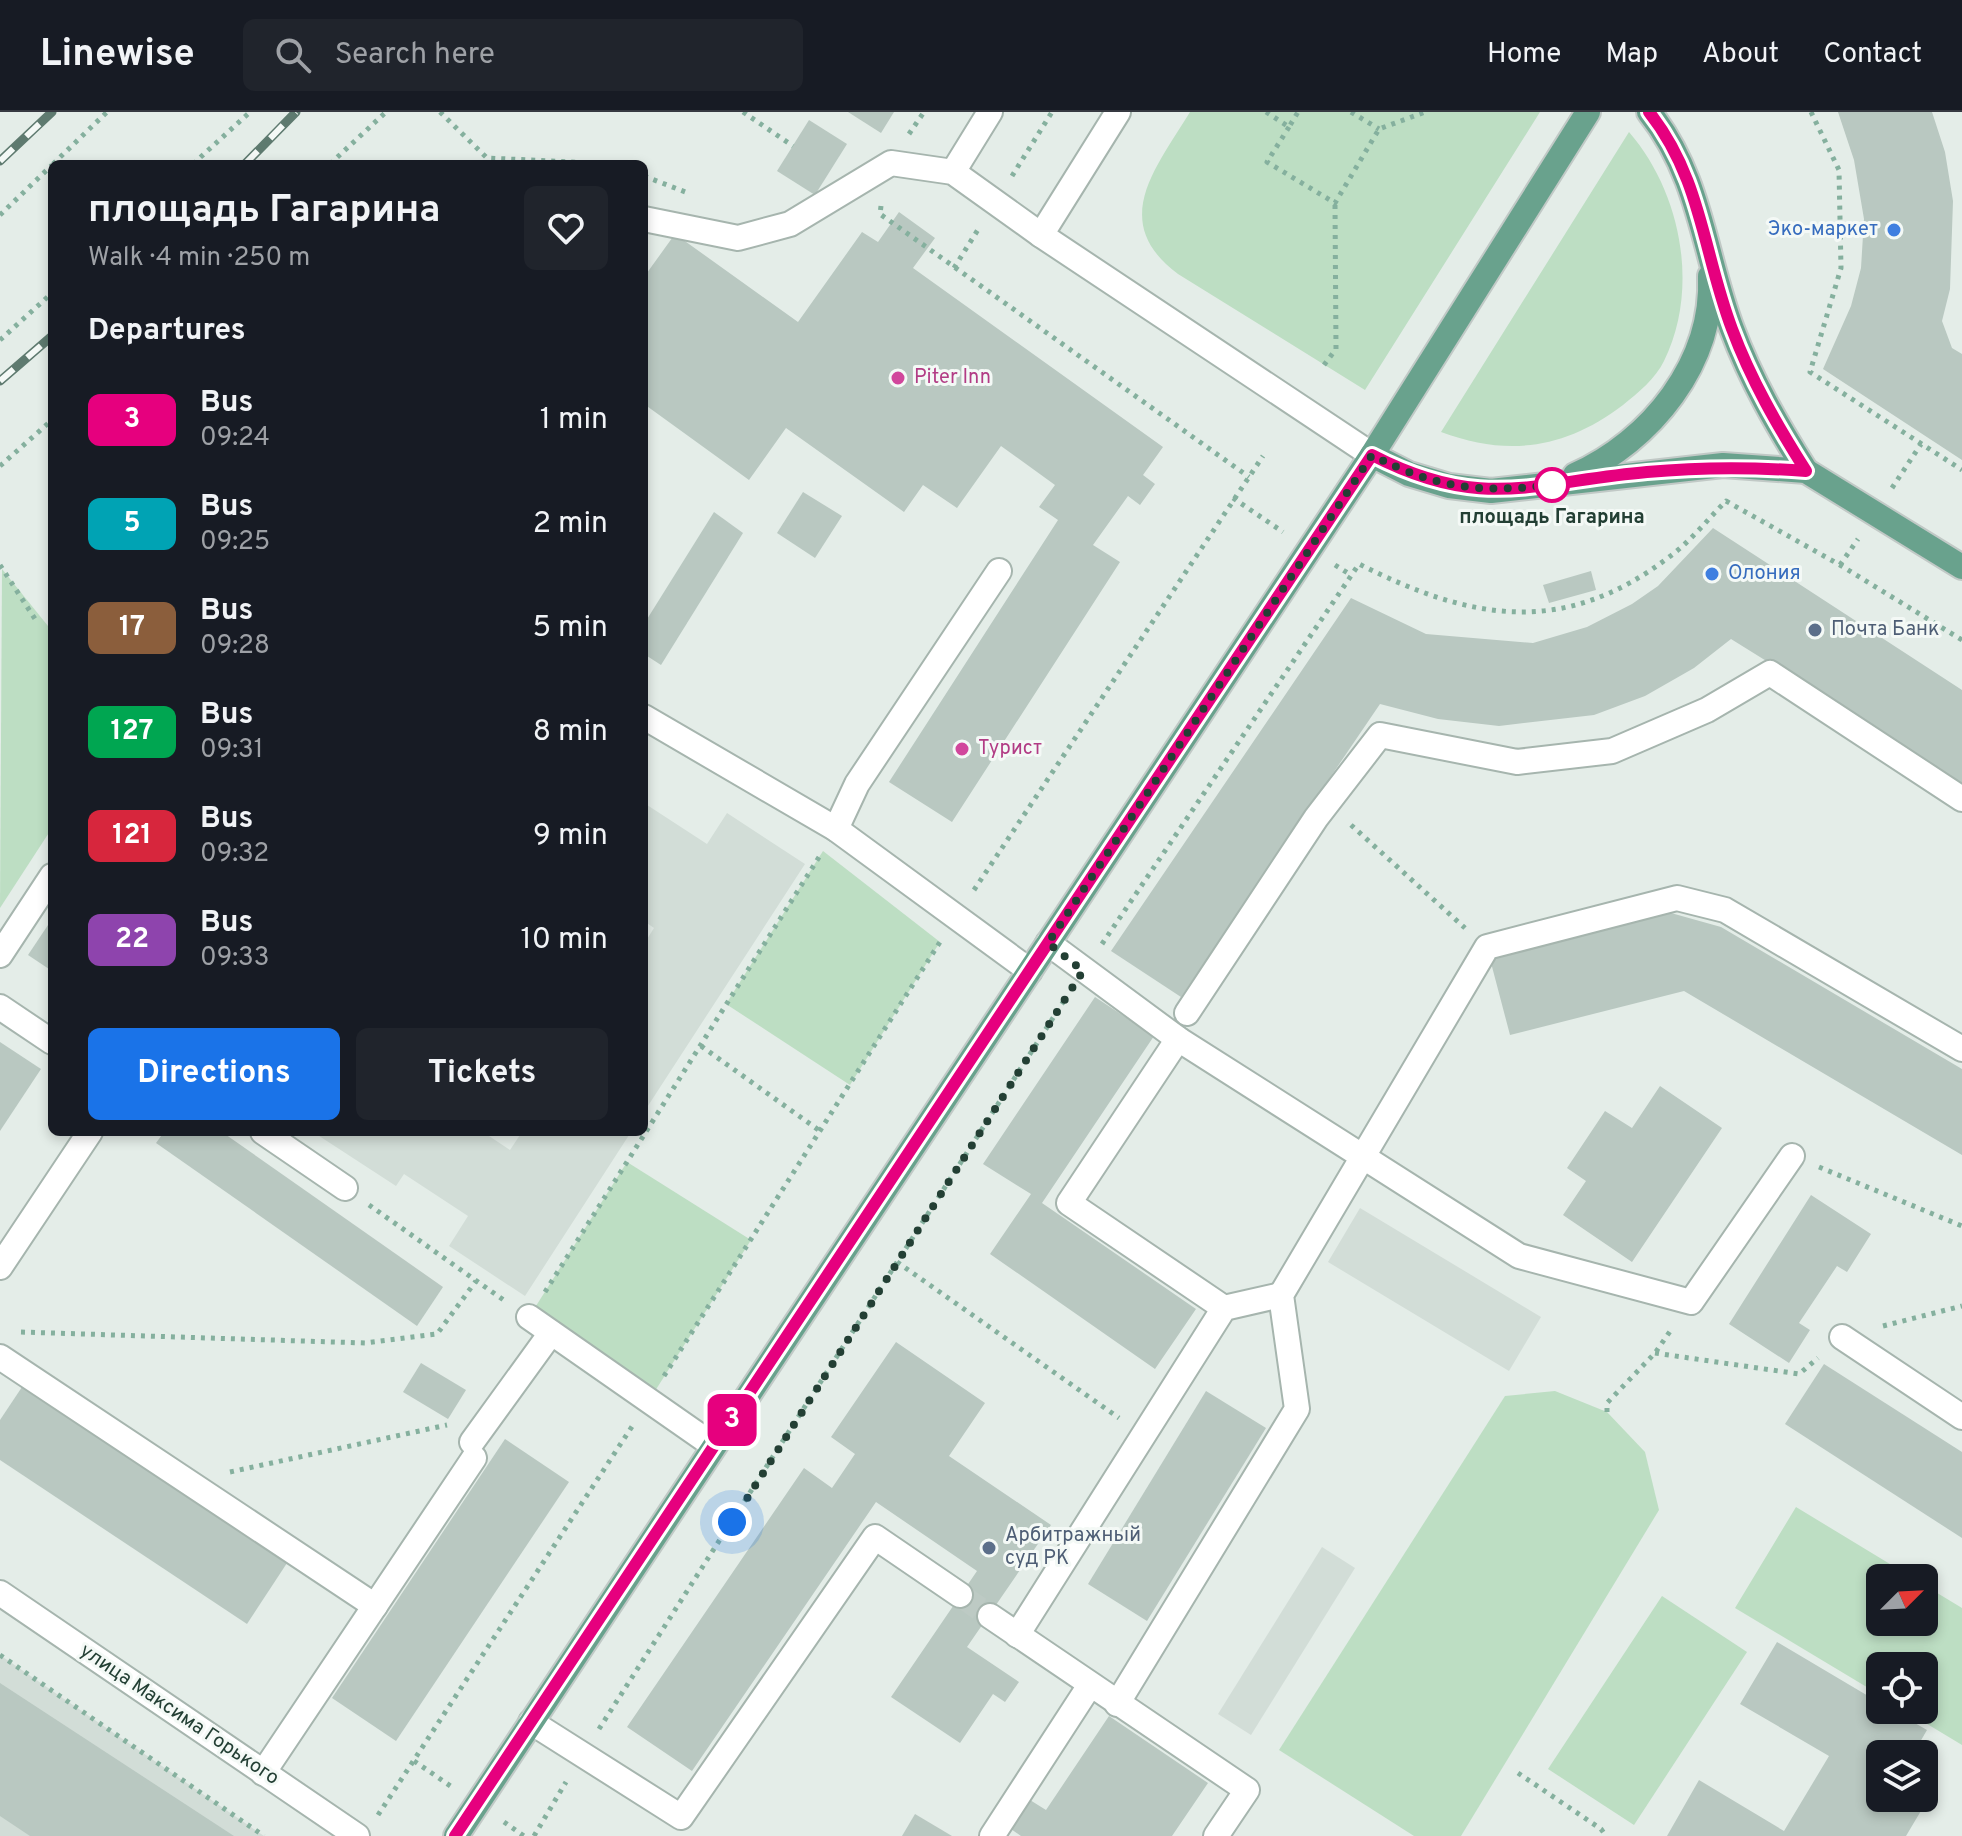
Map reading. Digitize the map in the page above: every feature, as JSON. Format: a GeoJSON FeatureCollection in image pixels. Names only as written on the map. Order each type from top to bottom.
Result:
{"type":"FeatureCollection","features":[{"type":"Feature","properties":{"kind":"main road"},"geometry":{"type":"LineString","coordinates":[[456,1836],[1372,455],[1588,112]]}},
{"type":"Feature","properties":{"kind":"main road"},"geometry":{"type":"LineString","coordinates":[[1649,112],[1677,153],[1691,184],[1731,328],[1762,401],[1806,471],[1962,567]]}},
{"type":"Feature","properties":{"kind":"main road"},"geometry":{"type":"LineString","coordinates":[[1533,487],[1574,475],[1622,449],[1668,403],[1685,376],[1707,314],[1709,250]]}},
{"type":"Feature","properties":{"kind":"main road"},"geometry":{"type":"LineString","coordinates":[[1372,455],[1409,474],[1449,486],[1491,491],[1723,465],[1806,471]]}},
{"type":"Feature","properties":{"kind":"street"},"geometry":{"type":"LineString","coordinates":[[953,172],[990,112]]}},
{"type":"Feature","properties":{"kind":"street"},"geometry":{"type":"LineString","coordinates":[[1041,235],[1118,112]]}},
{"type":"Feature","properties":{"kind":"street"},"geometry":{"type":"LineString","coordinates":[[648,220],[738,238],[790,224],[891,163],[953,172],[1041,235],[1372,455]]}},
{"type":"Feature","properties":{"kind":"street"},"geometry":{"type":"LineString","coordinates":[[836,829],[857,784],[999,571]]}},
{"type":"Feature","properties":{"kind":"street"},"geometry":{"type":"LineString","coordinates":[[1187,1013],[1327,804],[1380,735],[1517,762],[1612,751],[1707,710],[1770,673],[1962,799]]}},
{"type":"Feature","properties":{"kind":"street"},"geometry":{"type":"LineString","coordinates":[[648,719],[836,829],[1030,971]]}},
{"type":"Feature","properties":{"kind":"street"},"geometry":{"type":"LineString","coordinates":[[0,955],[48,882]]}},
{"type":"Feature","properties":{"kind":"street"},"geometry":{"type":"LineString","coordinates":[[1117,1704],[1297,1409],[1281,1295],[1487,947],[1677,898],[1725,910],[1962,1049]]}},
{"type":"Feature","properties":{"kind":"street"},"geometry":{"type":"LineString","coordinates":[[1048,943],[1178,1039],[1519,1256],[1691,1302],[1792,1156]]}},
{"type":"Feature","properties":{"kind":"street"},"geometry":{"type":"LineString","coordinates":[[0,1007],[48,1039]]}},
{"type":"Feature","properties":{"kind":"street"},"geometry":{"type":"LineString","coordinates":[[1178,1039],[1069,1203],[1224,1308]]}},
{"type":"Feature","properties":{"kind":"street"},"geometry":{"type":"LineString","coordinates":[[0,1267],[87,1136]]}},
{"type":"Feature","properties":{"kind":"street"},"geometry":{"type":"LineString","coordinates":[[269,1136],[345,1188]]}},
{"type":"Feature","properties":{"kind":"street"},"geometry":{"type":"LineString","coordinates":[[1017,1635],[1224,1308],[1281,1295]]}},
{"type":"Feature","properties":{"kind":"street"},"geometry":{"type":"LineString","coordinates":[[529,1317],[714,1446]]}},
{"type":"Feature","properties":{"kind":"street"},"geometry":{"type":"LineString","coordinates":[[263,1773],[375,1606],[491,1416],[551,1333]]}},
{"type":"Feature","properties":{"kind":"street"},"geometry":{"type":"LineString","coordinates":[[1842,1337],[1962,1417]]}},
{"type":"Feature","properties":{"kind":"street"},"geometry":{"type":"LineString","coordinates":[[0,1357],[375,1606]]}},
{"type":"Feature","properties":{"kind":"street"},"geometry":{"type":"LineString","coordinates":[[531,1722],[681,1817],[875,1537],[960,1595]]}},
{"type":"Feature","properties":{"kind":"street","name":"улица Максима Горького"},"geometry":{"type":"LineString","coordinates":[[0,1593],[263,1773],[365,1830]]}},
{"type":"Feature","properties":{"kind":"street"},"geometry":{"type":"LineString","coordinates":[[990,1616],[1247,1790],[1216,1836]]}},
{"type":"Feature","properties":{"kind":"street"},"geometry":{"type":"LineString","coordinates":[[992,1836],[1090,1685]]}},
{"type":"Feature","properties":{"kind":"path"},"geometry":{"type":"LineString","coordinates":[[57,160],[107,112]]}},
{"type":"Feature","properties":{"kind":"path"},"geometry":{"type":"LineString","coordinates":[[197,160],[250,112]]}},
{"type":"Feature","properties":{"kind":"path"},"geometry":{"type":"LineString","coordinates":[[334,160],[386,112]]}},
{"type":"Feature","properties":{"kind":"path"},"geometry":{"type":"LineString","coordinates":[[441,112],[487,158],[537,160]]}},
{"type":"Feature","properties":{"kind":"path"},"geometry":{"type":"LineString","coordinates":[[743,112],[793,146]]}},
{"type":"Feature","properties":{"kind":"path"},"geometry":{"type":"LineString","coordinates":[[924,112],[891,163],[880,214],[1249,477]]}},
{"type":"Feature","properties":{"kind":"path"},"geometry":{"type":"LineString","coordinates":[[1266,112],[1289,127]]}},
{"type":"Feature","properties":{"kind":"path"},"geometry":{"type":"LineString","coordinates":[[1298,112],[1267,162],[1335,203]]}},
{"type":"Feature","properties":{"kind":"path"},"geometry":{"type":"LineString","coordinates":[[1351,112],[1379,129]]}},
{"type":"Feature","properties":{"kind":"path"},"geometry":{"type":"LineString","coordinates":[[1324,365],[1336,349],[1335,203],[1379,129],[1425,112]]}},
{"type":"Feature","properties":{"kind":"path"},"geometry":{"type":"LineString","coordinates":[[1811,112],[1839,170],[1841,268],[1810,372],[1962,470]]}},
{"type":"Feature","properties":{"kind":"path"},"geometry":{"type":"LineString","coordinates":[[0,215],[48,169]]}},
{"type":"Feature","properties":{"kind":"path"},"geometry":{"type":"LineString","coordinates":[[0,340],[48,297]]}},
{"type":"Feature","properties":{"kind":"path"},"geometry":{"type":"LineString","coordinates":[[0,466],[48,424]]}},
{"type":"Feature","properties":{"kind":"path"},"geometry":{"type":"LineString","coordinates":[[365,1830],[648,1402],[957,916],[1263,456]]}},
{"type":"Feature","properties":{"kind":"path"},"geometry":{"type":"LineString","coordinates":[[1232,500],[1265,521]]}},
{"type":"Feature","properties":{"kind":"path"},"geometry":{"type":"LineString","coordinates":[[534,1836],[582,1755],[1083,971],[1359,564],[1402,586],[1450,603],[1497,613],[1549,611],[1597,597],[1669,557],[1726,501],[1840,565],[1962,640]]}},
{"type":"Feature","properties":{"kind":"path"},"geometry":{"type":"LineString","coordinates":[[0,565],[37,622]]}},
{"type":"Feature","properties":{"kind":"path"},"geometry":{"type":"LineString","coordinates":[[1228,757],[1236,764]]}},
{"type":"Feature","properties":{"kind":"path"},"geometry":{"type":"LineString","coordinates":[[1327,804],[1487,947]]}},
{"type":"Feature","properties":{"kind":"path"},"geometry":{"type":"LineString","coordinates":[[648,1130],[823,851]]}},
{"type":"Feature","properties":{"kind":"path"},"geometry":{"type":"LineString","coordinates":[[701,1046],[820,1131]]}},
{"type":"Feature","properties":{"kind":"path"},"geometry":{"type":"LineString","coordinates":[[529,1317],[644,1136]]}},
{"type":"Feature","properties":{"kind":"path"},"geometry":{"type":"LineString","coordinates":[[1792,1156],[1962,1226]]}},
{"type":"Feature","properties":{"kind":"path"},"geometry":{"type":"LineString","coordinates":[[16,1331],[365,1343],[437,1334],[476,1281],[345,1188]]}},
{"type":"Feature","properties":{"kind":"path"},"geometry":{"type":"LineString","coordinates":[[897,1262],[1142,1435]]}},
{"type":"Feature","properties":{"kind":"path"},"geometry":{"type":"LineString","coordinates":[[1607,1412],[1607,1403],[1655,1353],[1691,1302]]}},
{"type":"Feature","properties":{"kind":"path"},"geometry":{"type":"LineString","coordinates":[[187,1481],[491,1416]]}},
{"type":"Feature","properties":{"kind":"path"},"geometry":{"type":"LineString","coordinates":[[0,1655],[264,1836]]}},
{"type":"Feature","properties":{"kind":"path"},"geometry":{"type":"LineString","coordinates":[[1518,1773],[1601,1829],[1606,1836]]}},
{"type":"Feature","properties":{"kind":"shaded area"},"geometry":{"type":"Polygon","coordinates":[[[648,806],[707,844],[727,813],[805,864],[648,1106],[648,938],[654,928],[648,924],[648,806]]]}},
{"type":"Feature","properties":{"kind":"shaded area"},"geometry":{"type":"Polygon","coordinates":[[[319,1136],[489,1136],[510,1150],[519,1136],[628,1136],[525,1296],[449,1246],[468,1216],[404,1174],[396,1186],[319,1136]]]}},
{"type":"Feature","properties":{"kind":"shaded area"},"geometry":{"type":"Polygon","coordinates":[[[1360,1208],[1541,1317],[1509,1371],[1328,1262],[1360,1208]]]}},
{"type":"Feature","properties":{"kind":"shaded area"},"geometry":{"type":"Polygon","coordinates":[[[1322,1547],[1355,1568],[1251,1735],[1218,1714],[1322,1547]]]}},
{"type":"Feature","properties":{"kind":"shaded area"},"geometry":{"type":"Polygon","coordinates":[[[0,1655],[264,1836],[0,1836],[0,1655]]]}},
{"type":"Feature","properties":{"kind":"green space"},"geometry":{"type":"Polygon","coordinates":[[[1190,112],[1540,112],[1365,390],[1178,274],[1157,254],[1146,235],[1142,215],[1145,194],[1153,174],[1190,112]]]}},
{"type":"Feature","properties":{"kind":"green space"},"geometry":{"type":"Polygon","coordinates":[[[1629,132],[1647,156],[1661,183],[1680,242],[1681,303],[1675,333],[1661,367],[1623,405],[1580,431],[1558,439],[1513,446],[1490,445],[1441,432],[1629,132]]]}},
{"type":"Feature","properties":{"kind":"green space"},"geometry":{"type":"Polygon","coordinates":[[[2,569],[48,626],[48,834],[0,908],[2,569]]]}},
{"type":"Feature","properties":{"kind":"green space"},"geometry":{"type":"Polygon","coordinates":[[[823,851],[940,942],[850,1085],[726,1004],[823,851]]]}},
{"type":"Feature","properties":{"kind":"green space"},"geometry":{"type":"Polygon","coordinates":[[[627,1162],[751,1240],[648,1402],[529,1317],[627,1162]]]}},
{"type":"Feature","properties":{"kind":"green space"},"geometry":{"type":"Polygon","coordinates":[[[1555,1391],[1607,1412],[1645,1452],[1659,1510],[1461,1836],[1414,1836],[1279,1750],[1505,1396],[1555,1391]]]}},
{"type":"Feature","properties":{"kind":"green space"},"geometry":{"type":"Polygon","coordinates":[[[1796,1507],[1890,1564],[1866,1564],[1866,1636],[1938,1636],[1938,1593],[1962,1608],[1962,1745],[1927,1724],[1938,1724],[1938,1652],[1866,1652],[1866,1687],[1735,1608],[1796,1507]]]}},
{"type":"Feature","properties":{"kind":"green space"},"geometry":{"type":"Polygon","coordinates":[[[1662,1596],[1747,1652],[1634,1825],[1548,1769],[1662,1596]]]}},
{"type":"Feature","properties":{"kind":"building"},"geometry":{"type":"Polygon","coordinates":[[[848,112],[894,112],[881,133],[848,112]]]}},
{"type":"Feature","properties":{"kind":"building"},"geometry":{"type":"Polygon","coordinates":[[[1838,112],[1932,112],[1945,152],[1953,201],[1950,289],[1942,321],[1952,348],[1962,354],[1962,460],[1823,369],[1851,306],[1861,268],[1864,219],[1854,160],[1838,112]]]}},
{"type":"Feature","properties":{"kind":"building"},"geometry":{"type":"Polygon","coordinates":[[[809,120],[847,144],[815,195],[777,171],[809,120]]]}},
{"type":"Feature","properties":{"kind":"building"},"geometry":{"type":"Polygon","coordinates":[[[899,212],[935,238],[913,268],[1163,447],[1143,475],[1155,484],[1140,505],[1128,496],[1093,545],[1120,562],[952,822],[889,782],[1058,520],[1039,507],[1055,485],[1001,446],[957,508],[923,485],[904,512],[786,428],[749,480],[648,407],[648,271],[675,234],[798,322],[862,232],[878,242],[899,212]]]}},
{"type":"Feature","properties":{"kind":"building"},"geometry":{"type":"Polygon","coordinates":[[[803,492],[842,516],[815,558],[777,533],[803,492]]]}},
{"type":"Feature","properties":{"kind":"building"},"geometry":{"type":"Polygon","coordinates":[[[714,512],[743,533],[661,665],[648,657],[648,618],[714,512]]]}},
{"type":"Feature","properties":{"kind":"building"},"geometry":{"type":"Polygon","coordinates":[[[1713,528],[1962,690],[1962,783],[1731,639],[1694,668],[1645,696],[1594,715],[1499,726],[1438,719],[1380,704],[1181,997],[1111,951],[1351,598],[1426,634],[1533,643],[1587,627],[1632,604],[1658,586],[1713,528]]]}},
{"type":"Feature","properties":{"kind":"building"},"geometry":{"type":"Polygon","coordinates":[[[1591,571],[1596,590],[1549,603],[1543,585],[1591,571]]]}},
{"type":"Feature","properties":{"kind":"building"},"geometry":{"type":"Polygon","coordinates":[[[1671,913],[1721,927],[1962,1069],[1962,1155],[1684,991],[1510,1035],[1490,959],[1671,913]]]}},
{"type":"Feature","properties":{"kind":"building"},"geometry":{"type":"Polygon","coordinates":[[[48,925],[48,968],[28,955],[48,925]]]}},
{"type":"Feature","properties":{"kind":"building"},"geometry":{"type":"Polygon","coordinates":[[[1095,997],[1154,1036],[1042,1203],[1196,1309],[1155,1369],[990,1254],[1031,1194],[983,1164],[1095,997]]]}},
{"type":"Feature","properties":{"kind":"building"},"geometry":{"type":"Polygon","coordinates":[[[0,1042],[41,1069],[0,1131],[0,1042]]]}},
{"type":"Feature","properties":{"kind":"building"},"geometry":{"type":"Polygon","coordinates":[[[1660,1086],[1722,1128],[1632,1262],[1563,1215],[1586,1181],[1567,1168],[1605,1111],[1632,1128],[1660,1086]]]}},
{"type":"Feature","properties":{"kind":"building"},"geometry":{"type":"Polygon","coordinates":[[[161,1136],[228,1136],[443,1287],[417,1326],[156,1143],[161,1136]]]}},
{"type":"Feature","properties":{"kind":"building"},"geometry":{"type":"Polygon","coordinates":[[[1811,1195],[1871,1234],[1847,1272],[1837,1266],[1799,1323],[1810,1330],[1789,1363],[1729,1324],[1811,1195]]]}},
{"type":"Feature","properties":{"kind":"building"},"geometry":{"type":"Polygon","coordinates":[[[896,1342],[985,1403],[949,1456],[1051,1525],[967,1647],[1019,1682],[1005,1702],[993,1694],[960,1743],[891,1697],[977,1571],[876,1502],[692,1771],[627,1727],[804,1468],[832,1488],[855,1454],[831,1437],[896,1342]]]}},
{"type":"Feature","properties":{"kind":"building"},"geometry":{"type":"Polygon","coordinates":[[[421,1363],[466,1390],[448,1419],[403,1392],[421,1363]]]}},
{"type":"Feature","properties":{"kind":"building"},"geometry":{"type":"Polygon","coordinates":[[[1824,1364],[1962,1452],[1962,1538],[1785,1424],[1824,1364]]]}},
{"type":"Feature","properties":{"kind":"building"},"geometry":{"type":"Polygon","coordinates":[[[24,1384],[289,1560],[247,1624],[0,1460],[0,1420],[24,1384]]]}},
{"type":"Feature","properties":{"kind":"building"},"geometry":{"type":"Polygon","coordinates":[[[1206,1391],[1266,1428],[1147,1621],[1088,1584],[1206,1391]]]}},
{"type":"Feature","properties":{"kind":"building"},"geometry":{"type":"Polygon","coordinates":[[[505,1439],[569,1482],[396,1741],[332,1698],[505,1439]]]}},
{"type":"Feature","properties":{"kind":"building"},"geometry":{"type":"Polygon","coordinates":[[[1777,1642],[1866,1695],[1866,1724],[1916,1724],[1927,1730],[1921,1740],[1866,1740],[1866,1812],[1920,1812],[1906,1836],[1667,1836],[1699,1780],[1784,1831],[1829,1756],[1740,1704],[1777,1642]]]}},
{"type":"Feature","properties":{"kind":"building"},"geometry":{"type":"Polygon","coordinates":[[[0,1683],[234,1836],[30,1836],[0,1816],[0,1683]]]}},
{"type":"Feature","properties":{"kind":"building"},"geometry":{"type":"Polygon","coordinates":[[[1109,1716],[1208,1783],[1172,1836],[1021,1836],[1011,1829],[1030,1800],[1046,1810],[1109,1716]]]}},
{"type":"Feature","properties":{"kind":"building"},"geometry":{"type":"Polygon","coordinates":[[[915,1814],[952,1836],[902,1836],[915,1814]]]}},
{"type":"Feature","properties":{"kind":"tunnel"},"geometry":{"type":"LineString","coordinates":[[960,1595],[990,1616]]}},
{"type":"Feature","properties":{"kind":"railway"},"geometry":{"type":"LineString","coordinates":[[0,161],[52,112]]}},
{"type":"Feature","properties":{"kind":"railway"},"geometry":{"type":"LineString","coordinates":[[249,160],[296,112]]}},
{"type":"Feature","properties":{"kind":"railway"},"geometry":{"type":"LineString","coordinates":[[0,381],[48,339]]}},
{"type":"Feature","properties":{"kind":"bus line","name":"3"},"geometry":{"type":"LineString","coordinates":[[455,1836],[1372,455],[1409,474],[1449,486],[1491,491],[1723,465],[1806,471],[1762,401],[1731,328],[1691,184],[1677,153],[1649,112]]}},
{"type":"Feature","properties":{"kind":"place","name":"Эко-маркет"},"geometry":{"type":"Point","coordinates":[1894,230]}},
{"type":"Feature","properties":{"kind":"place","name":"Piter Inn"},"geometry":{"type":"Point","coordinates":[898,378]}},
{"type":"Feature","properties":{"kind":"place","name":"площадь Гагарина"},"geometry":{"type":"Point","coordinates":[1552,485]}},
{"type":"Feature","properties":{"kind":"place","name":"Олония"},"geometry":{"type":"Point","coordinates":[1712,574]}},
{"type":"Feature","properties":{"kind":"place","name":"Почта Банк"},"geometry":{"type":"Point","coordinates":[1815,630]}},
{"type":"Feature","properties":{"kind":"place","name":"Турист"},"geometry":{"type":"Point","coordinates":[962,749]}},
{"type":"Feature","properties":{"kind":"place","name":"Арбитражный суд РК"},"geometry":{"type":"Point","coordinates":[989,1548]}},
{"type":"Feature","properties":{"kind":"route"},"geometry":{"type":"LineString","coordinates":[[732,1522],[1083,971],[1048,943],[1372,455],[1409,474],[1449,486],[1491,491],[1552,485]]}}]}
